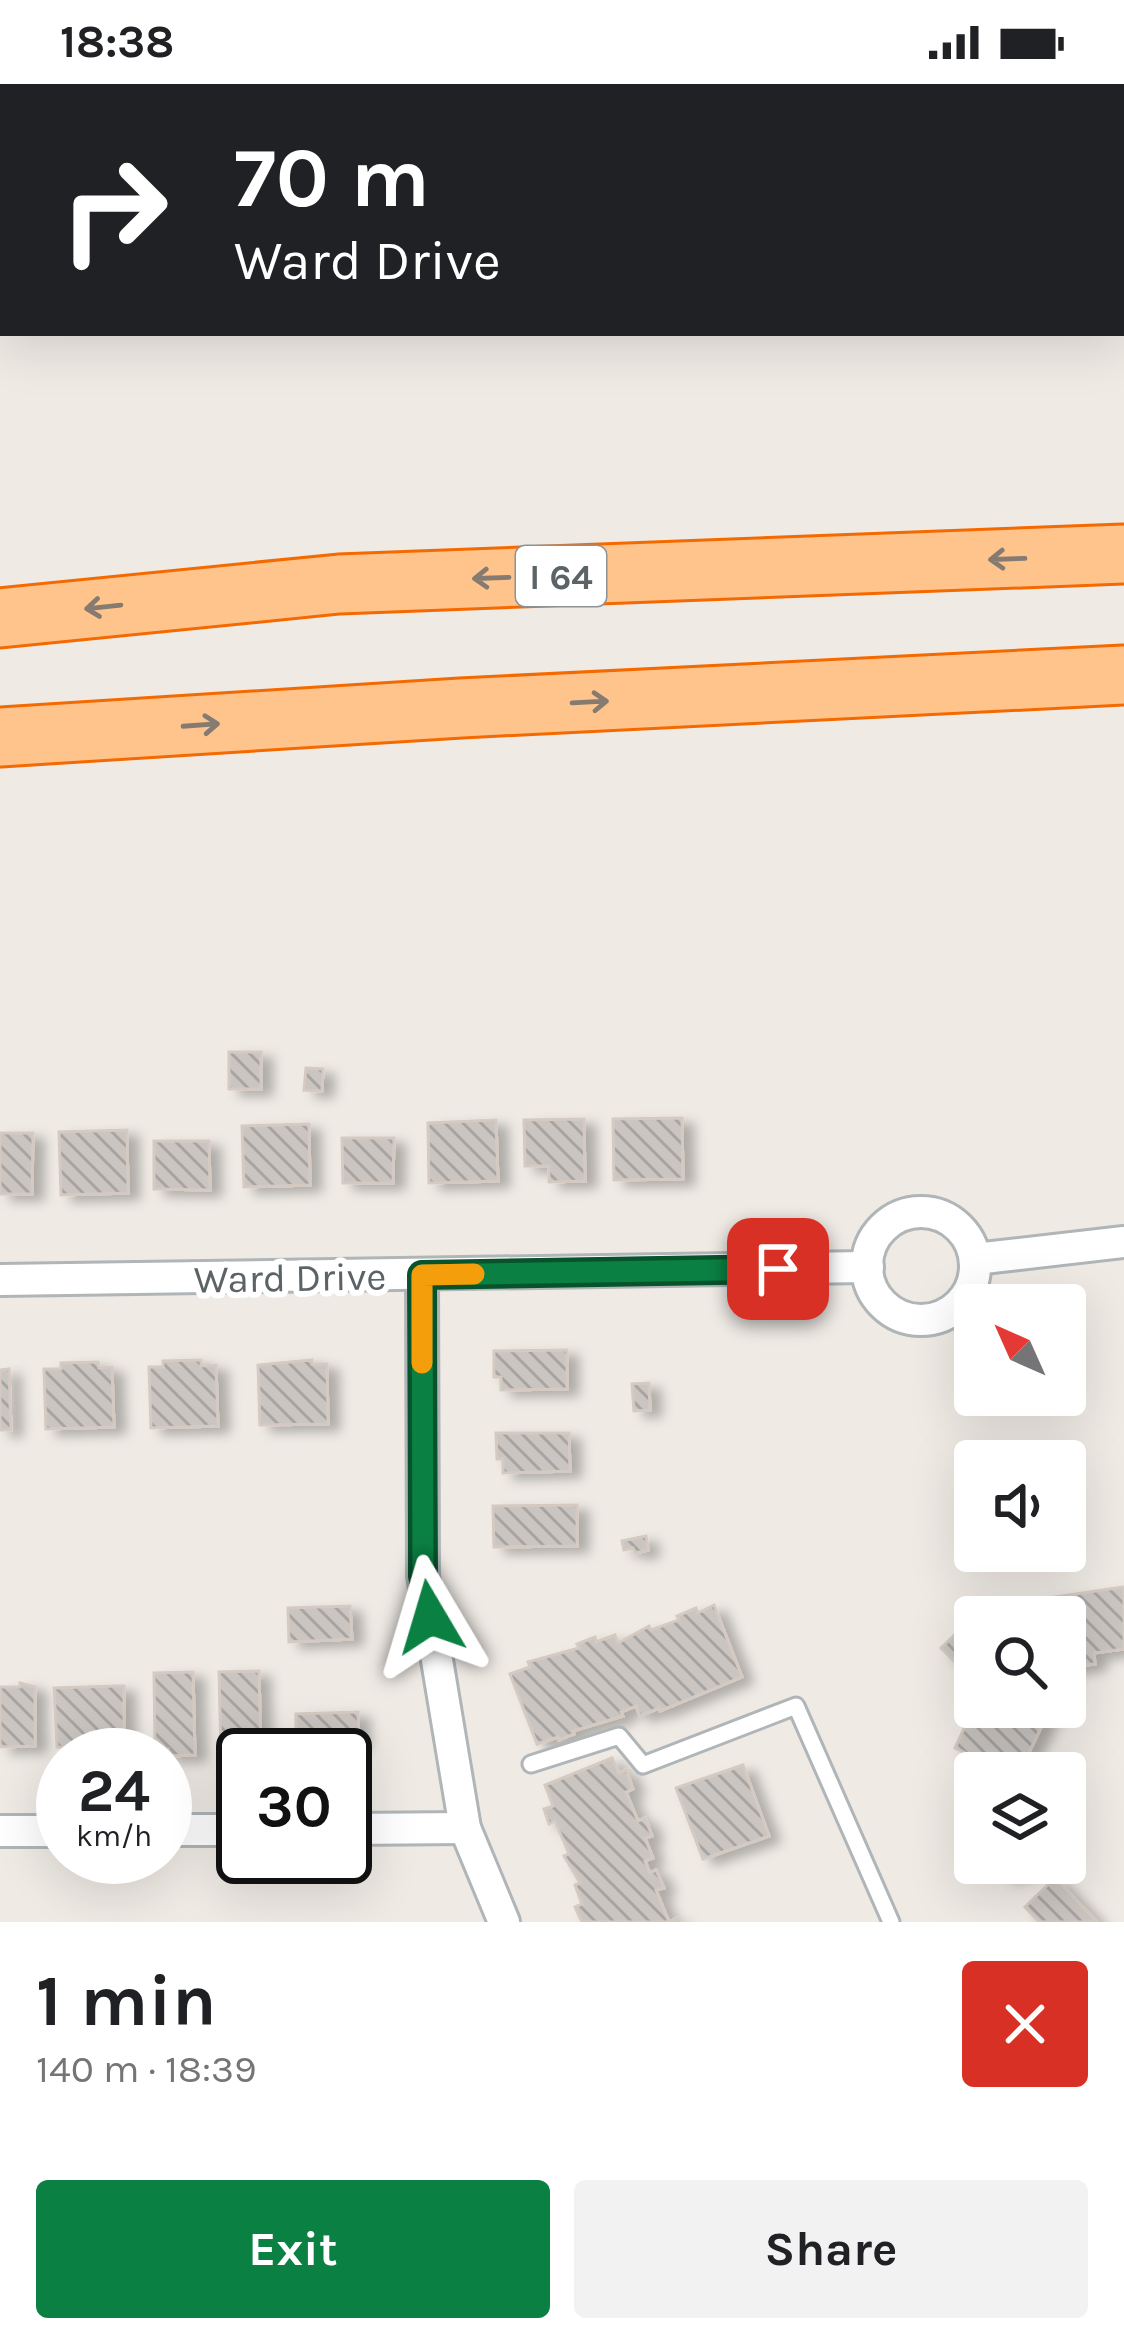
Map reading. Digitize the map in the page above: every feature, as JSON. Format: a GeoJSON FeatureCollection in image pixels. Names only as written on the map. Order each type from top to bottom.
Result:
{"type":"FeatureCollection","features":[{"type":"Feature","properties":{"kind":"highway","name":"I 64"},"geometry":{"type":"LineString","coordinates":[[0,618],[339,584],[1124,554]]}},
{"type":"Feature","properties":{"kind":"highway"},"geometry":{"type":"LineString","coordinates":[[0,737],[1124,675]]}},
{"type":"Feature","properties":{"kind":"street"},"geometry":{"type":"LineString","coordinates":[[918,1212],[952,1222],[965,1234],[975,1259],[972,1286],[963,1301],[933,1319],[899,1316],[884,1306],[873,1292],[868,1267],[874,1240],[885,1226],[918,1212]]}},
{"type":"Feature","properties":{"kind":"street"},"geometry":{"type":"LineString","coordinates":[[975,1259],[1124,1242]]}},
{"type":"Feature","properties":{"kind":"street","name":"Ward Drive"},"geometry":{"type":"LineString","coordinates":[[0,1280],[868,1267]]}},
{"type":"Feature","properties":{"kind":"street"},"geometry":{"type":"LineString","coordinates":[[422,1275],[423,1576],[465,1828],[504,1922]]}},
{"type":"Feature","properties":{"kind":"street"},"geometry":{"type":"LineString","coordinates":[[372,1829],[465,1828]]}},
{"type":"Feature","properties":{"kind":"street"},"geometry":{"type":"LineString","coordinates":[[0,1831],[36,1831]]}},
{"type":"Feature","properties":{"kind":"lane"},"geometry":{"type":"LineString","coordinates":[[531,1764],[619,1736],[643,1765],[796,1706],[891,1922]]}},
{"type":"Feature","properties":{"kind":"building"},"geometry":{"type":"Polygon","coordinates":[[[229,1052],[261,1052],[261,1089],[229,1089],[229,1052]]]}},
{"type":"Feature","properties":{"kind":"building"},"geometry":{"type":"Polygon","coordinates":[[[306,1068],[323,1069],[322,1091],[304,1090],[306,1068]]]}},
{"type":"Feature","properties":{"kind":"building"},"geometry":{"type":"Polygon","coordinates":[[[682,1118],[683,1179],[614,1180],[613,1119],[682,1118]]]}},
{"type":"Feature","properties":{"kind":"building"},"geometry":{"type":"Polygon","coordinates":[[[584,1119],[585,1181],[549,1182],[549,1166],[525,1166],[524,1120],[584,1119]]]}},
{"type":"Feature","properties":{"kind":"building"},"geometry":{"type":"Polygon","coordinates":[[[496,1120],[498,1181],[429,1183],[428,1123],[496,1120]]]}},
{"type":"Feature","properties":{"kind":"building"},"geometry":{"type":"Polygon","coordinates":[[[309,1124],[310,1185],[244,1187],[242,1126],[309,1124]]]}},
{"type":"Feature","properties":{"kind":"building"},"geometry":{"type":"Polygon","coordinates":[[[127,1130],[128,1193],[61,1195],[59,1132],[127,1130]]]}},
{"type":"Feature","properties":{"kind":"building"},"geometry":{"type":"Polygon","coordinates":[[[0,1133],[33,1133],[32,1194],[0,1194],[0,1133]]]}},
{"type":"Feature","properties":{"kind":"building"},"geometry":{"type":"Polygon","coordinates":[[[342,1138],[394,1138],[393,1183],[343,1183],[342,1138]]]}},
{"type":"Feature","properties":{"kind":"building"},"geometry":{"type":"Polygon","coordinates":[[[154,1141],[209,1141],[210,1190],[154,1189],[154,1141]]]}},
{"type":"Feature","properties":{"kind":"building"},"geometry":{"type":"Polygon","coordinates":[[[567,1350],[567,1389],[501,1390],[501,1377],[494,1377],[494,1351],[567,1350]]]}},
{"type":"Feature","properties":{"kind":"building"},"geometry":{"type":"Polygon","coordinates":[[[201,1360],[201,1366],[216,1365],[218,1426],[151,1428],[149,1367],[163,1367],[163,1361],[201,1360]]]}},
{"type":"Feature","properties":{"kind":"building"},"geometry":{"type":"Polygon","coordinates":[[[312,1360],[312,1364],[327,1364],[328,1424],[260,1425],[258,1365],[312,1360]]]}},
{"type":"Feature","properties":{"kind":"building"},"geometry":{"type":"Polygon","coordinates":[[[98,1362],[99,1368],[112,1367],[114,1427],[46,1429],[44,1369],[61,1369],[61,1363],[98,1362]]]}},
{"type":"Feature","properties":{"kind":"building"},"geometry":{"type":"Polygon","coordinates":[[[9,1369],[11,1430],[0,1430],[0,1370],[9,1369]]]}},
{"type":"Feature","properties":{"kind":"building"},"geometry":{"type":"Polygon","coordinates":[[[649,1383],[650,1410],[634,1411],[632,1384],[649,1383]]]}},
{"type":"Feature","properties":{"kind":"building"},"geometry":{"type":"Polygon","coordinates":[[[496,1433],[569,1433],[570,1471],[503,1473],[496,1433]]]}},
{"type":"Feature","properties":{"kind":"building"},"geometry":{"type":"Polygon","coordinates":[[[577,1505],[577,1546],[494,1547],[493,1506],[577,1505]]]}},
{"type":"Feature","properties":{"kind":"building"},"geometry":{"type":"Polygon","coordinates":[[[646,1536],[648,1550],[624,1550],[622,1541],[646,1536]]]}},
{"type":"Feature","properties":{"kind":"building"},"geometry":{"type":"Polygon","coordinates":[[[1124,1587],[1124,1649],[1094,1653],[1095,1664],[1086,1665],[1086,1596],[1062,1596],[1124,1587]]]}},
{"type":"Feature","properties":{"kind":"building"},"geometry":{"type":"Polygon","coordinates":[[[714,1605],[742,1677],[660,1711],[640,1716],[636,1706],[621,1712],[623,1716],[537,1744],[510,1674],[530,1667],[528,1662],[579,1648],[577,1644],[595,1637],[596,1642],[615,1635],[618,1643],[649,1626],[651,1630],[696,1608],[698,1613],[714,1605]]]}},
{"type":"Feature","properties":{"kind":"building"},"geometry":{"type":"Polygon","coordinates":[[[350,1606],[352,1639],[289,1642],[288,1608],[350,1606]]]}},
{"type":"Feature","properties":{"kind":"building"},"geometry":{"type":"Polygon","coordinates":[[[954,1636],[954,1661],[941,1648],[954,1636]]]}},
{"type":"Feature","properties":{"kind":"building"},"geometry":{"type":"Polygon","coordinates":[[[259,1671],[260,1728],[220,1728],[219,1672],[259,1671]]]}},
{"type":"Feature","properties":{"kind":"building"},"geometry":{"type":"Polygon","coordinates":[[[193,1672],[195,1755],[192,1728],[155,1728],[154,1673],[193,1672]]]}},
{"type":"Feature","properties":{"kind":"building"},"geometry":{"type":"Polygon","coordinates":[[[20,1683],[35,1687],[35,1746],[0,1747],[0,1687],[20,1687],[20,1683]]]}},
{"type":"Feature","properties":{"kind":"building"},"geometry":{"type":"Polygon","coordinates":[[[124,1686],[124,1728],[56,1728],[54,1688],[124,1686]]]}},
{"type":"Feature","properties":{"kind":"building"},"geometry":{"type":"Polygon","coordinates":[[[358,1712],[359,1728],[296,1728],[296,1714],[358,1712]]]}},
{"type":"Feature","properties":{"kind":"building"},"geometry":{"type":"Polygon","coordinates":[[[964,1728],[1041,1728],[1029,1752],[955,1748],[964,1728]]]}},
{"type":"Feature","properties":{"kind":"building"},"geometry":{"type":"Polygon","coordinates":[[[612,1758],[619,1773],[626,1770],[633,1789],[626,1792],[638,1821],[645,1818],[652,1836],[645,1838],[653,1858],[645,1861],[650,1873],[656,1870],[664,1888],[656,1890],[669,1922],[582,1922],[575,1907],[582,1904],[575,1885],[580,1883],[564,1856],[569,1854],[555,1821],[549,1824],[544,1809],[553,1806],[545,1785],[612,1758]]]}},
{"type":"Feature","properties":{"kind":"building"},"geometry":{"type":"Polygon","coordinates":[[[743,1765],[769,1836],[703,1859],[676,1788],[743,1765]]]}},
{"type":"Feature","properties":{"kind":"building"},"geometry":{"type":"Polygon","coordinates":[[[1049,1884],[1061,1884],[1097,1922],[1039,1922],[1025,1907],[1049,1884]]]}},
{"type":"Feature","properties":{"kind":"slow traffic"},"geometry":{"type":"LineString","coordinates":[[422,1363],[422,1275],[474,1274]]}},
{"type":"Feature","properties":{"kind":"route"},"geometry":{"type":"LineString","coordinates":[[430,1617],[423,1576],[422,1275],[778,1269]]}}]}
